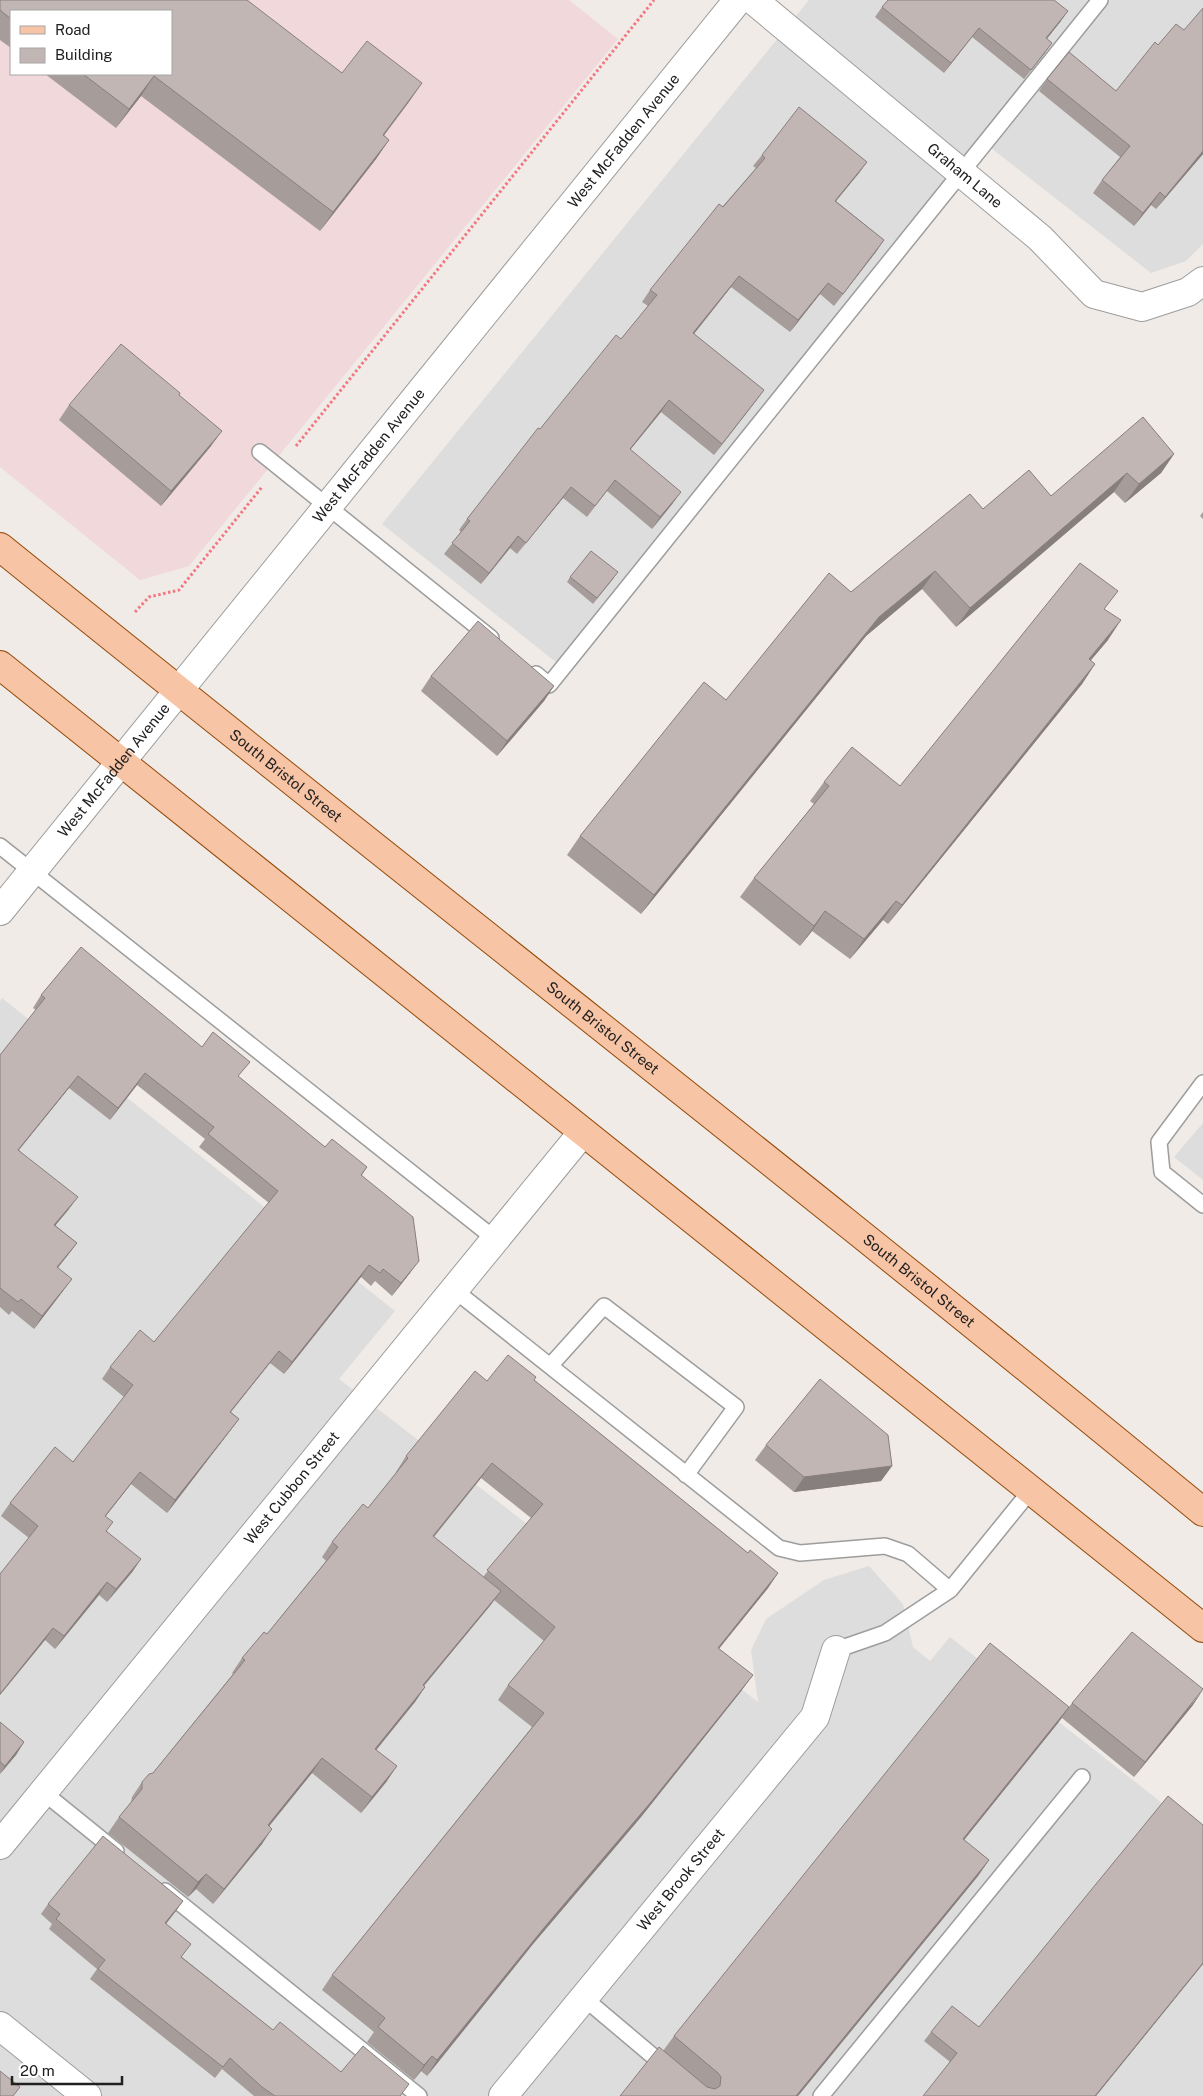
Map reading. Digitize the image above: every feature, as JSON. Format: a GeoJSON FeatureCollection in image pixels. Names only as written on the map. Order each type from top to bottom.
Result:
{"type":"FeatureCollection","features":[{"type":"Feature","properties":{"kind":"main road","name":"South Bristol Street"},"geometry":{"type":"LineString","coordinates":[[0,547],[177,691],[544,980],[1203,1512]]}},
{"type":"Feature","properties":{"kind":"main road"},"geometry":{"type":"LineString","coordinates":[[0,666],[1203,1628]]}},
{"type":"Feature","properties":{"kind":"street","name":"West McFadden Avenue"},"geometry":{"type":"LineString","coordinates":[[0,911],[738,0]]}},
{"type":"Feature","properties":{"kind":"street","name":"Graham Lane"},"geometry":{"type":"LineString","coordinates":[[753,0],[1040,238],[1094,294],[1142,307],[1195,286]]}},
{"type":"Feature","properties":{"kind":"street","name":"West Cubbon Street"},"geometry":{"type":"LineString","coordinates":[[0,1845],[583,1132]]}},
{"type":"Feature","properties":{"kind":"street","name":"West Brook Street"},"geometry":{"type":"LineString","coordinates":[[503,2096],[815,1717],[836,1650]]}},
{"type":"Feature","properties":{"kind":"street"},"geometry":{"type":"LineString","coordinates":[[0,2026],[87,2096]]}},
{"type":"Feature","properties":{"kind":"lane"},"geometry":{"type":"LineString","coordinates":[[526,667],[549,685],[1100,0]]}},
{"type":"Feature","properties":{"kind":"lane"},"geometry":{"type":"LineString","coordinates":[[260,452],[503,648]]}},
{"type":"Feature","properties":{"kind":"lane"},"geometry":{"type":"LineString","coordinates":[[0,846],[495,1239]]}},
{"type":"Feature","properties":{"kind":"lane"},"geometry":{"type":"LineString","coordinates":[[1203,1083],[1159,1142],[1162,1172],[1203,1205]]}},
{"type":"Feature","properties":{"kind":"lane"},"geometry":{"type":"LineString","coordinates":[[453,1289],[779,1548],[800,1552],[885,1546],[908,1554],[950,1590]]}},
{"type":"Feature","properties":{"kind":"lane"},"geometry":{"type":"LineString","coordinates":[[550,1366],[604,1306],[736,1407],[686,1474]]}},
{"type":"Feature","properties":{"kind":"lane"},"geometry":{"type":"LineString","coordinates":[[836,1650],[885,1633],[950,1590],[1031,1490]]}},
{"type":"Feature","properties":{"kind":"lane"},"geometry":{"type":"LineString","coordinates":[[821,2096],[1082,1777]]}},
{"type":"Feature","properties":{"kind":"lane"},"geometry":{"type":"LineString","coordinates":[[43,1792],[127,1860]]}},
{"type":"Feature","properties":{"kind":"lane"},"geometry":{"type":"LineString","coordinates":[[150,1879],[419,2096]]}},
{"type":"Feature","properties":{"kind":"lane"},"geometry":{"type":"LineString","coordinates":[[584,1998],[679,2078]]}},
{"type":"Feature","properties":{"kind":"path"},"geometry":{"type":"LineString","coordinates":[[113,638],[149,597],[179,590],[654,0]]}},
{"type":"Feature","properties":{"kind":"shaded area"},"geometry":{"type":"Polygon","coordinates":[[[0,0],[569,0],[618,39],[189,566],[140,580],[0,467],[0,0]]]}},
{"type":"Feature","properties":{"kind":"shaded area"},"geometry":{"type":"Polygon","coordinates":[[[809,0],[1203,0],[1203,244],[1186,261],[1151,273],[982,141],[557,663],[382,524],[809,0]]]}},
{"type":"Feature","properties":{"kind":"shaded area"},"geometry":{"type":"Polygon","coordinates":[[[2,998],[395,1311],[339,1379],[758,1702],[751,1650],[766,1619],[824,1580],[869,1566],[903,1604],[913,1647],[930,1661],[950,1637],[1152,1795],[1203,1838],[1203,2096],[0,2096],[0,1001],[2,998]]]}},
{"type":"Feature","properties":{"kind":"shaded area"},"geometry":{"type":"Polygon","coordinates":[[[1203,1123],[1203,1180],[1174,1157],[1203,1123]]]}},
{"type":"Feature","properties":{"kind":"building"},"geometry":{"type":"Polygon","coordinates":[[[0,0],[247,0],[342,73],[367,41],[422,83],[383,135],[389,140],[333,212],[154,76],[129,109],[84,75],[172,75],[172,10],[10,10],[10,18],[0,10],[0,0]]]}},
{"type":"Feature","properties":{"kind":"building"},"geometry":{"type":"Polygon","coordinates":[[[888,0],[1054,0],[1068,11],[1046,38],[1052,43],[1031,70],[979,28],[951,63],[882,7],[888,0]]]}},
{"type":"Feature","properties":{"kind":"building"},"geometry":{"type":"Polygon","coordinates":[[[1203,8],[1203,151],[1165,197],[1160,192],[1143,213],[1102,180],[1130,146],[1047,79],[1069,52],[1116,91],[1155,42],[1158,45],[1176,24],[1184,30],[1203,8]]]}},
{"type":"Feature","properties":{"kind":"building"},"geometry":{"type":"Polygon","coordinates":[[[799,107],[867,162],[835,201],[884,240],[843,294],[828,283],[798,320],[739,276],[693,333],[764,390],[722,444],[669,400],[630,449],[681,492],[660,517],[615,480],[595,506],[571,487],[526,543],[518,536],[489,573],[452,543],[470,521],[467,519],[538,428],[540,429],[616,335],[621,339],[657,295],[650,290],[719,204],[723,207],[765,158],[762,155],[799,107]]]}},
{"type":"Feature","properties":{"kind":"building"},"geometry":{"type":"Polygon","coordinates":[[[121,344],[222,431],[171,491],[69,405],[121,344]]]}},
{"type":"Feature","properties":{"kind":"building"},"geometry":{"type":"Polygon","coordinates":[[[1143,417],[1174,454],[1139,484],[1127,473],[970,608],[935,571],[879,617],[654,895],[580,836],[704,682],[726,700],[829,573],[851,592],[970,494],[983,509],[1029,470],[1051,496],[1143,417]]]}},
{"type":"Feature","properties":{"kind":"building"},"geometry":{"type":"Polygon","coordinates":[[[591,551],[618,572],[597,598],[570,577],[591,551]]]}},
{"type":"Feature","properties":{"kind":"building"},"geometry":{"type":"Polygon","coordinates":[[[1080,563],[1118,591],[1104,609],[1121,620],[1089,659],[1095,664],[902,905],[896,901],[864,939],[825,911],[814,926],[754,878],[829,786],[824,782],[852,747],[900,786],[1080,563]]]}},
{"type":"Feature","properties":{"kind":"building"},"geometry":{"type":"Polygon","coordinates":[[[478,621],[554,686],[507,741],[431,676],[478,621]]]}},
{"type":"Feature","properties":{"kind":"building"},"geometry":{"type":"Polygon","coordinates":[[[81,947],[202,1047],[213,1032],[250,1062],[238,1076],[325,1147],[332,1139],[367,1167],[361,1175],[413,1217],[419,1261],[401,1283],[383,1269],[380,1273],[369,1265],[292,1362],[279,1351],[230,1412],[239,1419],[175,1500],[140,1472],[105,1516],[113,1522],[106,1531],[141,1559],[116,1589],[107,1582],[64,1636],[53,1628],[0,1694],[0,1574],[38,1526],[10,1503],[55,1447],[73,1462],[133,1385],[110,1367],[140,1330],[154,1342],[278,1191],[208,1134],[214,1127],[145,1073],[118,1108],[78,1076],[18,1150],[78,1197],[54,1225],[77,1243],[57,1267],[72,1279],[42,1316],[21,1299],[18,1302],[0,1288],[0,1055],[45,998],[41,995],[81,947]]]}},
{"type":"Feature","properties":{"kind":"building"},"geometry":{"type":"Polygon","coordinates":[[[508,1355],[536,1377],[534,1380],[748,1553],[750,1550],[778,1573],[718,1648],[753,1675],[651,1802],[543,1929],[437,2060],[432,2056],[424,2065],[378,2027],[385,2018],[332,1975],[544,1713],[508,1685],[555,1627],[487,1570],[543,1504],[492,1463],[433,1536],[501,1591],[423,1685],[425,1687],[375,1749],[397,1766],[372,1797],[322,1758],[268,1825],[272,1829],[224,1889],[206,1874],[198,1882],[119,1817],[142,1789],[142,1782],[149,1774],[153,1773],[245,1660],[242,1658],[264,1632],[267,1634],[338,1547],[332,1542],[363,1504],[368,1508],[408,1458],[406,1456],[475,1371],[487,1381],[508,1355]]]}},
{"type":"Feature","properties":{"kind":"building"},"geometry":{"type":"Polygon","coordinates":[[[820,1379],[888,1435],[892,1466],[804,1477],[766,1445],[820,1379]]]}},
{"type":"Feature","properties":{"kind":"building"},"geometry":{"type":"Polygon","coordinates":[[[1132,1632],[1203,1689],[1145,1762],[1072,1703],[1132,1632]]]}},
{"type":"Feature","properties":{"kind":"building"},"geometry":{"type":"Polygon","coordinates":[[[990,1643],[1069,1707],[963,1839],[989,1860],[796,2096],[620,2096],[659,2047],[707,2087],[715,2089],[720,2086],[721,2077],[718,2073],[674,2036],[990,1643]]]}},
{"type":"Feature","properties":{"kind":"building"},"geometry":{"type":"Polygon","coordinates":[[[0,1722],[24,1742],[5,1766],[0,1762],[0,1722]]]}},
{"type":"Feature","properties":{"kind":"building"},"geometry":{"type":"Polygon","coordinates":[[[1168,1796],[1203,1825],[1203,1963],[1095,2096],[923,2096],[957,2053],[931,2032],[952,2006],[979,2027],[1168,1796]]]}},
{"type":"Feature","properties":{"kind":"building"},"geometry":{"type":"Polygon","coordinates":[[[103,1836],[183,1901],[165,1923],[191,1944],[181,1957],[273,2030],[280,2022],[341,2072],[363,2046],[409,2084],[400,2096],[275,2096],[262,2087],[230,2058],[223,2067],[98,1969],[105,1960],[56,1919],[60,1914],[48,1904],[103,1836]]]}},
{"type":"Feature","properties":{"kind":"building"},"geometry":{"type":"Polygon","coordinates":[[[0,2071],[20,2087],[13,2096],[0,2096],[0,2071]]]}}]}
